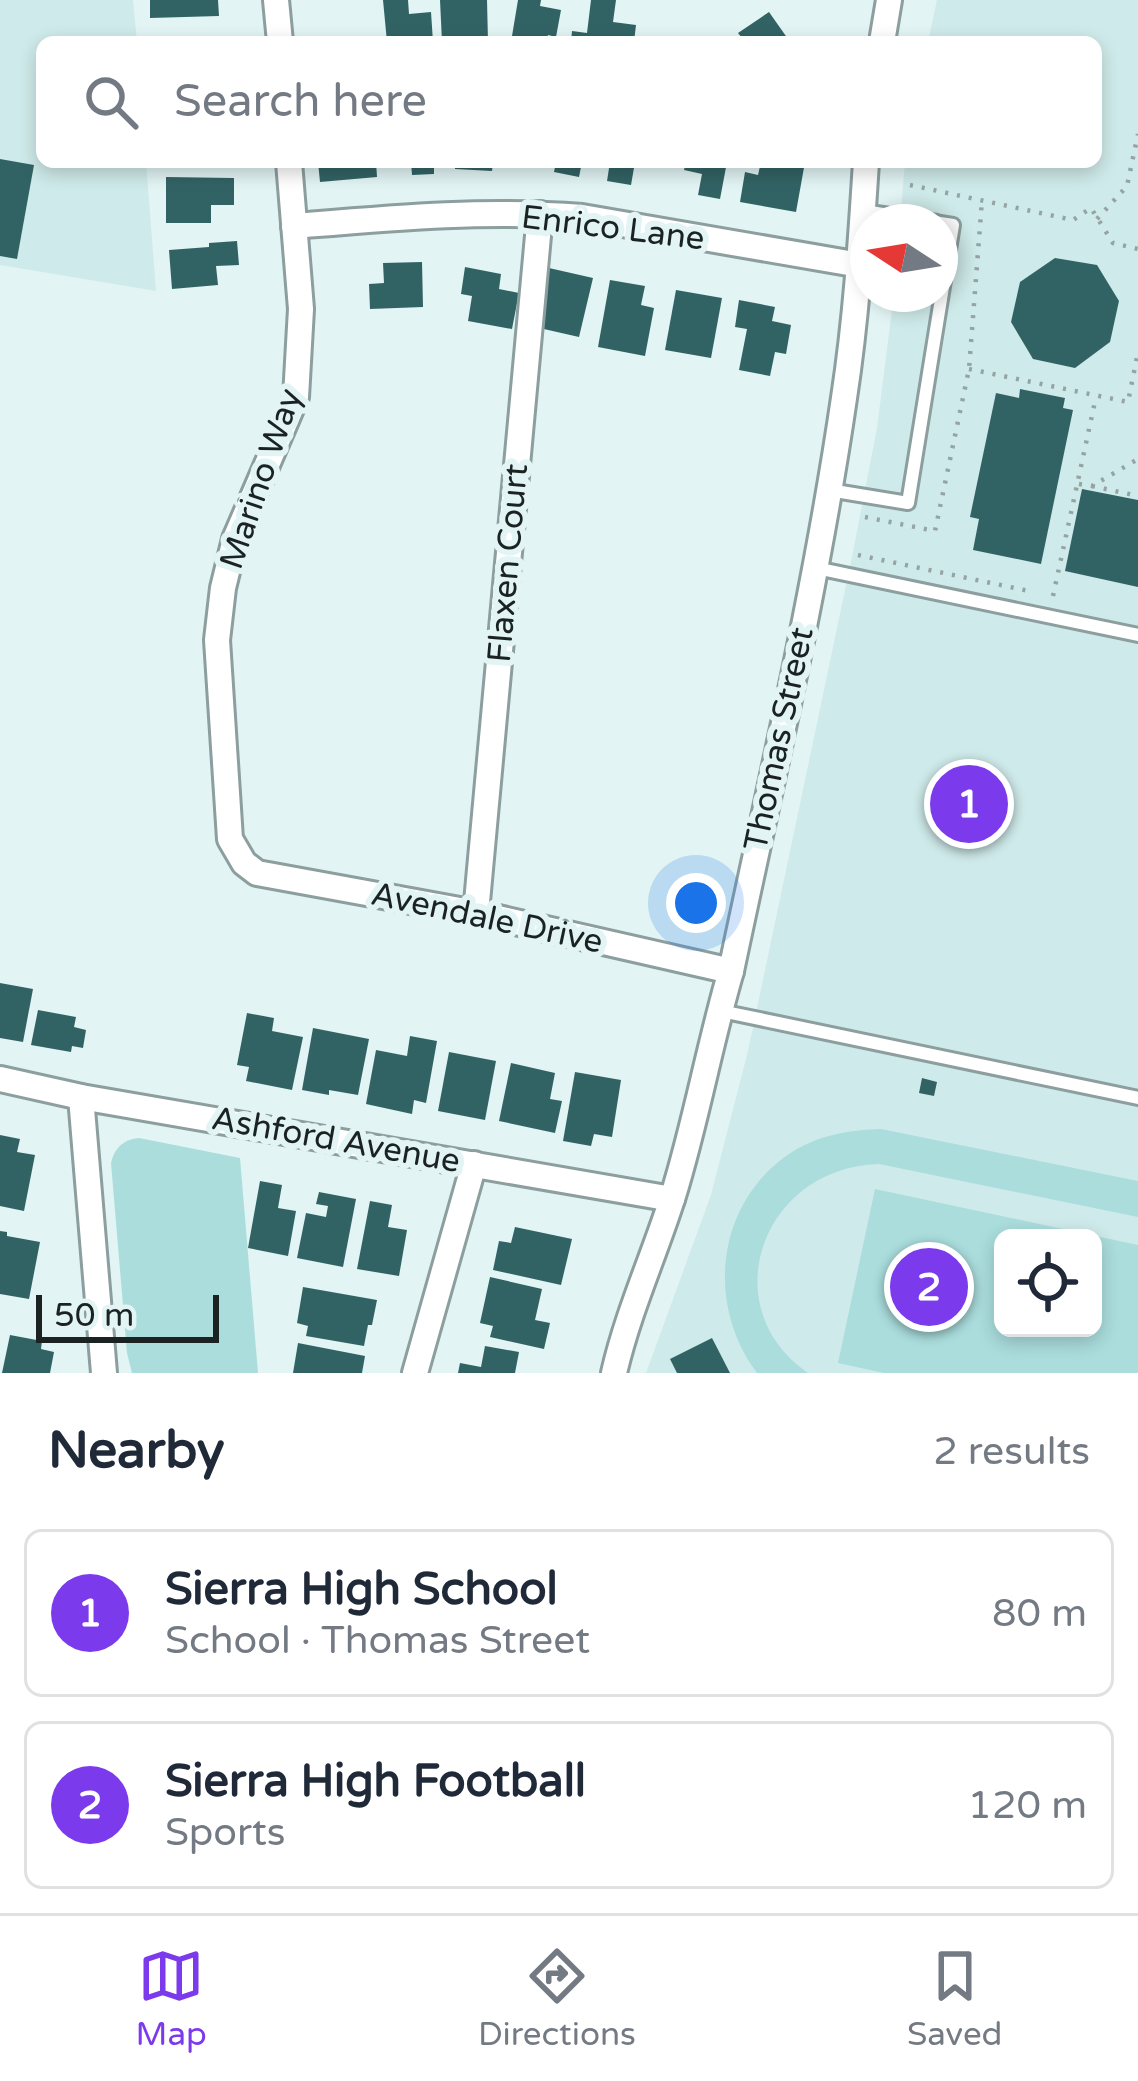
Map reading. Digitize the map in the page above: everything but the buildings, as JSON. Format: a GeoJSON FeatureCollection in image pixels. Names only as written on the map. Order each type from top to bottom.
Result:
{"type":"FeatureCollection","features":[{"type":"Feature","properties":{"kind":"street"},"geometry":{"type":"LineString","coordinates":[[276,0],[279,36]]}},
{"type":"Feature","properties":{"kind":"street"},"geometry":{"type":"LineString","coordinates":[[883,36],[889,0]]}},
{"type":"Feature","properties":{"kind":"street","name":"Marino Way"},"geometry":{"type":"LineString","coordinates":[[244,863],[230,839],[217,640],[235,539],[296,397],[301,309],[289,168]]}},
{"type":"Feature","properties":{"kind":"street","name":"Thomas Street"},"geometry":{"type":"LineString","coordinates":[[863,204],[866,168]]}},
{"type":"Feature","properties":{"kind":"street","name":"Enrico Lane"},"geometry":{"type":"LineString","coordinates":[[293,226],[428,215],[540,214],[582,217],[850,263]]}},
{"type":"Feature","properties":{"kind":"street","name":"Flaxen Court"},"geometry":{"type":"LineString","coordinates":[[476,913],[540,214]]}},
{"type":"Feature","properties":{"kind":"street","name":"Thomas Street"},"geometry":{"type":"LineString","coordinates":[[614,1373],[699,1108],[731,971],[814,568],[854,312]]}},
{"type":"Feature","properties":{"kind":"street","name":"Avendale Drive"},"geometry":{"type":"LineString","coordinates":[[244,863],[257,873],[476,913],[731,971]]}},
{"type":"Feature","properties":{"kind":"street","name":"Ashford Avenue"},"geometry":{"type":"LineString","coordinates":[[0,1079],[672,1199]]}},
{"type":"Feature","properties":{"kind":"street"},"geometry":{"type":"LineString","coordinates":[[81,1097],[104,1373]]}},
{"type":"Feature","properties":{"kind":"street"},"geometry":{"type":"LineString","coordinates":[[415,1373],[475,1164]]}},
{"type":"Feature","properties":{"kind":"lane"},"geometry":{"type":"LineString","coordinates":[[828,490],[908,503],[939,312]]}},
{"type":"Feature","properties":{"kind":"lane"},"geometry":{"type":"LineString","coordinates":[[814,568],[1138,635]]}},
{"type":"Feature","properties":{"kind":"lane"},"geometry":{"type":"LineString","coordinates":[[720,1011],[1138,1098]]}},
{"type":"Feature","properties":{"kind":"path"},"geometry":{"type":"LineString","coordinates":[[1097,219],[1127,186],[1138,134]]}},
{"type":"Feature","properties":{"kind":"path"},"geometry":{"type":"LineString","coordinates":[[910,185],[1073,220],[1091,208],[1113,243],[1138,249]]}},
{"type":"Feature","properties":{"kind":"path"},"geometry":{"type":"LineString","coordinates":[[865,518],[935,531],[969,370],[982,200]]}},
{"type":"Feature","properties":{"kind":"path"},"geometry":{"type":"LineString","coordinates":[[969,370],[1128,402],[1138,352]]}},
{"type":"Feature","properties":{"kind":"path"},"geometry":{"type":"LineString","coordinates":[[1053,596],[1096,395]]}},
{"type":"Feature","properties":{"kind":"path"},"geometry":{"type":"LineString","coordinates":[[1092,486],[1138,459]]}},
{"type":"Feature","properties":{"kind":"path"},"geometry":{"type":"LineString","coordinates":[[1078,484],[1138,496]]}},
{"type":"Feature","properties":{"kind":"path"},"geometry":{"type":"LineString","coordinates":[[858,555],[1031,592]]}},
{"type":"Feature","properties":{"kind":"shaded area"},"geometry":{"type":"Polygon","coordinates":[[[0,0],[133,0],[136,36],[36,36],[36,168],[146,168],[156,291],[0,265],[0,0]]]}},
{"type":"Feature","properties":{"kind":"shaded area"},"geometry":{"type":"Polygon","coordinates":[[[937,0],[1138,0],[1138,1373],[646,1373],[711,1195],[748,1051],[877,428],[892,312],[958,312],[958,204],[902,204],[904,168],[1102,168],[1102,36],[929,36],[937,0]]]}},
{"type":"Feature","properties":{"kind":"shaded area"},"geometry":{"type":"Polygon","coordinates":[[[881,1129],[1138,1181],[1138,1217],[879,1164],[838,1171],[805,1189],[780,1214],[764,1245],[757,1279],[762,1313],[779,1345],[808,1373],[757,1373],[740,1346],[725,1286],[726,1255],[747,1198],[767,1173],[802,1146],[835,1134],[881,1129]]]}},
{"type":"Feature","properties":{"kind":"shaded area"},"geometry":{"type":"Polygon","coordinates":[[[139,1138],[240,1158],[258,1373],[132,1373],[111,1163],[120,1145],[139,1138]]]}},
{"type":"Feature","properties":{"kind":"shaded area"},"geometry":{"type":"Polygon","coordinates":[[[875,1189],[1063,1229],[994,1229],[994,1337],[1102,1337],[1102,1237],[1138,1245],[1138,1373],[884,1373],[838,1363],[875,1189]]]}},
{"type":"Feature","properties":{"kind":"place","name":"Sierra High School"},"geometry":{"type":"Point","coordinates":[969,804]}},
{"type":"Feature","properties":{"kind":"place","name":"Sierra High Football"},"geometry":{"type":"Point","coordinates":[929,1287]}}]}
